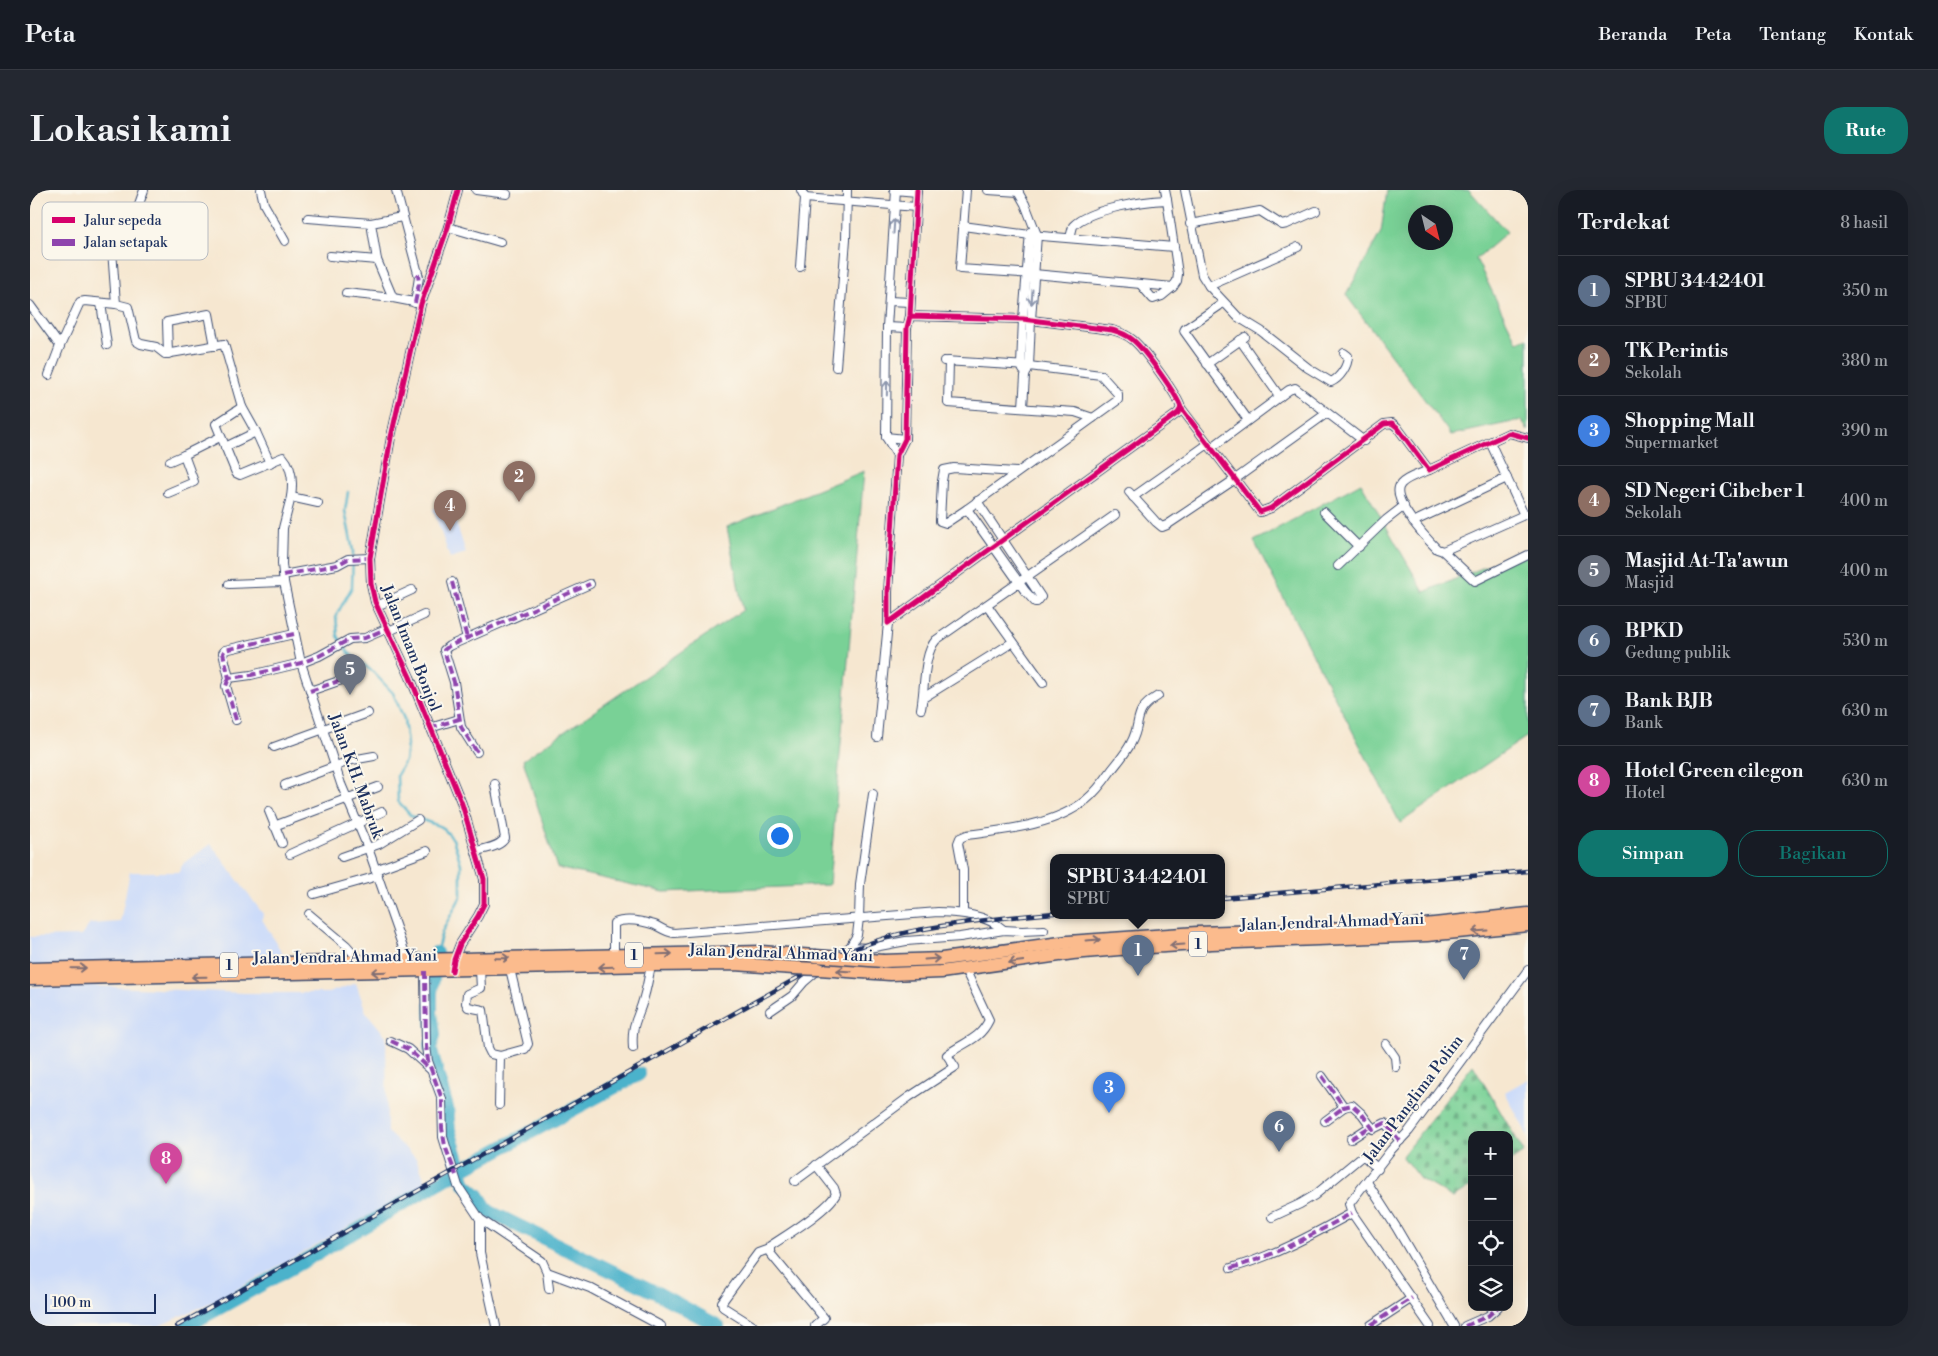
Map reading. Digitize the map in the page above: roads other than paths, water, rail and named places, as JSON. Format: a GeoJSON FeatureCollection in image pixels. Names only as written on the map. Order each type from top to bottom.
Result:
{"type":"FeatureCollection","features":[{"type":"Feature","properties":{"kind":"highway","name":"Jalan Jendral Ahmad Yani"},"geometry":{"type":"LineString","coordinates":[[30,979],[438,966],[614,956],[761,952],[884,961],[942,959],[1068,942],[1197,933],[1415,926],[1528,914]]}},
{"type":"Feature","properties":{"kind":"highway","name":"Jalan Jendral Ahmad Yani"},"geometry":{"type":"LineString","coordinates":[[438,966],[480,970],[735,964],[913,974],[965,969],[1073,953],[1212,943],[1427,935],[1528,926]]}},
{"type":"Feature","properties":{"kind":"highway","name":"Jalan Jendral Ahmad Yani"},"geometry":{"type":"LineString","coordinates":[[30,969],[361,962],[409,966]]}},
{"type":"Feature","properties":{"kind":"street"},"geometry":{"type":"LineString","coordinates":[[140,202],[144,190]]}},
{"type":"Feature","properties":{"kind":"street"},"geometry":{"type":"LineString","coordinates":[[261,190],[264,204],[284,241]]}},
{"type":"Feature","properties":{"kind":"street"},"geometry":{"type":"LineString","coordinates":[[346,293],[393,298],[418,303],[419,277],[396,190]]}},
{"type":"Feature","properties":{"kind":"street","name":"Jalan Imam Bonjol"},"geometry":{"type":"LineString","coordinates":[[438,966],[460,944],[478,916],[484,904],[484,879],[462,804],[410,677],[372,594],[370,558],[391,436],[418,303],[448,227],[458,190]]}},
{"type":"Feature","properties":{"kind":"street"},"geometry":{"type":"LineString","coordinates":[[476,190],[507,194]]}},
{"type":"Feature","properties":{"kind":"street"},"geometry":{"type":"LineString","coordinates":[[800,268],[805,198],[801,190]]}},
{"type":"Feature","properties":{"kind":"street"},"geometry":{"type":"LineString","coordinates":[[836,367],[847,190]]}},
{"type":"Feature","properties":{"kind":"street"},"geometry":{"type":"LineString","coordinates":[[877,737],[888,623],[888,592],[897,455],[905,439],[907,328],[910,316],[917,191],[896,190],[887,327],[886,437],[897,455]]}},
{"type":"Feature","properties":{"kind":"street"},"geometry":{"type":"LineString","coordinates":[[966,190],[957,269],[1173,287]]}},
{"type":"Feature","properties":{"kind":"street"},"geometry":{"type":"LineString","coordinates":[[988,190],[1018,191],[1033,226],[1023,408]]}},
{"type":"Feature","properties":{"kind":"street"},"geometry":{"type":"LineString","coordinates":[[1141,285],[1153,299],[1162,296],[1177,281],[1178,274],[1165,190]]}},
{"type":"Feature","properties":{"kind":"street"},"geometry":{"type":"LineString","coordinates":[[1185,190],[1190,224],[1202,275],[1209,286],[1238,317],[1261,330],[1308,368],[1331,382],[1335,381],[1348,363],[1348,356],[1344,353]]}},
{"type":"Feature","properties":{"kind":"street"},"geometry":{"type":"LineString","coordinates":[[805,198],[916,207]]}},
{"type":"Feature","properties":{"kind":"street"},"geometry":{"type":"LineString","coordinates":[[1070,238],[1073,226],[1086,216],[1135,203],[1167,200]]}},
{"type":"Feature","properties":{"kind":"street"},"geometry":{"type":"LineString","coordinates":[[1190,224],[1260,211],[1277,223],[1287,224],[1316,211]]}},
{"type":"Feature","properties":{"kind":"street"},"geometry":{"type":"LineString","coordinates":[[308,218],[371,223],[402,217]]}},
{"type":"Feature","properties":{"kind":"street"},"geometry":{"type":"LineString","coordinates":[[371,223],[378,260],[393,298]]}},
{"type":"Feature","properties":{"kind":"street"},"geometry":{"type":"LineString","coordinates":[[963,226],[1033,235],[1174,247]]}},
{"type":"Feature","properties":{"kind":"street"},"geometry":{"type":"LineString","coordinates":[[448,227],[500,242]]}},
{"type":"Feature","properties":{"kind":"street"},"geometry":{"type":"LineString","coordinates":[[1209,286],[1298,247]]}},
{"type":"Feature","properties":{"kind":"street"},"geometry":{"type":"LineString","coordinates":[[330,256],[378,260]]}},
{"type":"Feature","properties":{"kind":"street"},"geometry":{"type":"LineString","coordinates":[[113,260],[116,304]]}},
{"type":"Feature","properties":{"kind":"street"},"geometry":{"type":"LineString","coordinates":[[49,375],[78,304],[85,300],[116,304],[128,307],[136,341],[156,347],[162,354],[224,344],[242,407],[270,463],[238,475],[220,437],[216,422],[242,407]]}},
{"type":"Feature","properties":{"kind":"street"},"geometry":{"type":"LineString","coordinates":[[889,301],[910,302]]}},
{"type":"Feature","properties":{"kind":"street"},"geometry":{"type":"LineString","coordinates":[[101,303],[107,345]]}},
{"type":"Feature","properties":{"kind":"street"},"geometry":{"type":"LineString","coordinates":[[30,305],[60,346]]}},
{"type":"Feature","properties":{"kind":"street"},"geometry":{"type":"LineString","coordinates":[[1219,306],[1184,331],[1248,420]]}},
{"type":"Feature","properties":{"kind":"street"},"geometry":{"type":"LineString","coordinates":[[168,354],[168,322],[210,314],[215,346]]}},
{"type":"Feature","properties":{"kind":"street"},"geometry":{"type":"LineString","coordinates":[[910,316],[1027,320],[1112,330],[1122,333],[1134,341],[1145,354],[1177,399],[1181,408],[1260,512],[1264,512],[1364,441],[1384,424],[1392,423],[1397,427],[1429,470]]}},
{"type":"Feature","properties":{"kind":"street"},"geometry":{"type":"LineString","coordinates":[[887,327],[907,328]]}},
{"type":"Feature","properties":{"kind":"street"},"geometry":{"type":"LineString","coordinates":[[1207,364],[1242,339],[1280,397]]}},
{"type":"Feature","properties":{"kind":"street"},"geometry":{"type":"LineString","coordinates":[[1016,472],[954,468],[944,470],[940,521],[946,523],[977,501],[1119,399],[1118,394],[1104,377],[1100,375],[1025,366],[946,361],[947,403],[1075,412],[1092,418]]}},
{"type":"Feature","properties":{"kind":"street"},"geometry":{"type":"LineString","coordinates":[[1327,413],[1188,512],[1162,527],[1131,494],[1209,446],[1295,388],[1364,441]]}},
{"type":"Feature","properties":{"kind":"street"},"geometry":{"type":"LineString","coordinates":[[888,623],[1178,413],[1181,408]]}},
{"type":"Feature","properties":{"kind":"street"},"geometry":{"type":"LineString","coordinates":[[225,446],[256,432]]}},
{"type":"Feature","properties":{"kind":"street"},"geometry":{"type":"LineString","coordinates":[[1528,438],[1509,433],[1402,482],[1398,492],[1413,522],[1438,549],[1443,551],[1475,581],[1528,556]]}},
{"type":"Feature","properties":{"kind":"street"},"geometry":{"type":"LineString","coordinates":[[170,461],[220,437]]}},
{"type":"Feature","properties":{"kind":"street"},"geometry":{"type":"LineString","coordinates":[[886,437],[905,439]]}},
{"type":"Feature","properties":{"kind":"street"},"geometry":{"type":"LineString","coordinates":[[1443,551],[1524,515],[1490,442]]}},
{"type":"Feature","properties":{"kind":"street"},"geometry":{"type":"LineString","coordinates":[[168,493],[194,482],[184,455]]}},
{"type":"Feature","properties":{"kind":"street","name":"Jalan K.H. Mabruk"},"geometry":{"type":"LineString","coordinates":[[270,463],[283,458],[287,462],[292,482],[291,498],[283,528],[281,547],[283,579],[301,663],[347,798],[368,848],[409,966]]}},
{"type":"Feature","properties":{"kind":"street"},"geometry":{"type":"LineString","coordinates":[[1413,522],[1507,478]]}},
{"type":"Feature","properties":{"kind":"street"},"geometry":{"type":"LineString","coordinates":[[291,498],[318,503]]}},
{"type":"Feature","properties":{"kind":"street"},"geometry":{"type":"LineString","coordinates":[[967,508],[1019,582],[1035,602],[1038,602],[1041,597],[977,501]]}},
{"type":"Feature","properties":{"kind":"street"},"geometry":{"type":"LineString","coordinates":[[1338,566],[1386,520],[1404,506]]}},
{"type":"Feature","properties":{"kind":"street"},"geometry":{"type":"LineString","coordinates":[[1324,512],[1359,547]]}},
{"type":"Feature","properties":{"kind":"street"},"geometry":{"type":"LineString","coordinates":[[921,709],[928,654],[932,644],[939,637],[1115,515]]}},
{"type":"Feature","properties":{"kind":"street"},"geometry":{"type":"LineString","coordinates":[[228,584],[283,579],[337,565],[351,558],[370,558]]}},
{"type":"Feature","properties":{"kind":"street"},"geometry":{"type":"LineString","coordinates":[[452,582],[467,638]]}},
{"type":"Feature","properties":{"kind":"street"},"geometry":{"type":"LineString","coordinates":[[477,752],[464,733],[459,719],[454,682],[444,650],[449,646],[590,584]]}},
{"type":"Feature","properties":{"kind":"street"},"geometry":{"type":"LineString","coordinates":[[377,606],[412,590]]}},
{"type":"Feature","properties":{"kind":"street"},"geometry":{"type":"LineString","coordinates":[[987,605],[1042,683]]}},
{"type":"Feature","properties":{"kind":"street"},"geometry":{"type":"LineString","coordinates":[[229,678],[251,675],[301,663],[319,656],[350,639],[365,638],[424,615]]}},
{"type":"Feature","properties":{"kind":"street"},"geometry":{"type":"LineString","coordinates":[[236,720],[226,686],[229,678],[223,658],[225,650],[294,634]]}},
{"type":"Feature","properties":{"kind":"street"},"geometry":{"type":"LineString","coordinates":[[923,698],[1013,642]]}},
{"type":"Feature","properties":{"kind":"street"},"geometry":{"type":"LineString","coordinates":[[310,691],[359,674]]}},
{"type":"Feature","properties":{"kind":"street"},"geometry":{"type":"LineString","coordinates":[[963,913],[963,870],[958,843],[960,838],[1027,826],[1060,815],[1087,800],[1132,742],[1140,711],[1158,696]]}},
{"type":"Feature","properties":{"kind":"street"},"geometry":{"type":"LineString","coordinates":[[274,748],[324,731],[368,713]]}},
{"type":"Feature","properties":{"kind":"street"},"geometry":{"type":"LineString","coordinates":[[430,728],[459,719]]}},
{"type":"Feature","properties":{"kind":"street"},"geometry":{"type":"LineString","coordinates":[[285,785],[352,760],[374,756]]}},
{"type":"Feature","properties":{"kind":"street"},"geometry":{"type":"LineString","coordinates":[[477,851],[497,845],[504,841],[505,838],[495,784]]}},
{"type":"Feature","properties":{"kind":"street"},"geometry":{"type":"LineString","coordinates":[[274,826],[378,786]]}},
{"type":"Feature","properties":{"kind":"street"},"geometry":{"type":"LineString","coordinates":[[770,1011],[792,996],[812,974],[850,947],[856,935],[859,918],[860,884],[873,794]]}},
{"type":"Feature","properties":{"kind":"street"},"geometry":{"type":"LineString","coordinates":[[269,811],[282,843]]}},
{"type":"Feature","properties":{"kind":"street"},"geometry":{"type":"LineString","coordinates":[[290,854],[382,812]]}},
{"type":"Feature","properties":{"kind":"street"},"geometry":{"type":"LineString","coordinates":[[342,857],[379,844],[418,820]]}},
{"type":"Feature","properties":{"kind":"street"},"geometry":{"type":"LineString","coordinates":[[314,894],[377,873],[427,851]]}},
{"type":"Feature","properties":{"kind":"street"},"geometry":{"type":"LineString","coordinates":[[614,956],[614,923],[619,921],[636,921],[674,933],[938,912],[963,913],[989,920],[1004,930]]}},
{"type":"Feature","properties":{"kind":"street"},"geometry":{"type":"LineString","coordinates":[[309,914],[346,945],[361,962]]}},
{"type":"Feature","properties":{"kind":"street"},"geometry":{"type":"LineString","coordinates":[[850,947],[869,948],[906,941],[960,937],[1004,930],[1044,930]]}},
{"type":"Feature","properties":{"kind":"street"},"geometry":{"type":"LineString","coordinates":[[632,1048],[631,1033],[634,1020],[644,999],[651,965]]}},
{"type":"Feature","properties":{"kind":"street"},"geometry":{"type":"LineString","coordinates":[[438,966],[426,1046],[431,1070],[442,1099],[442,1128],[445,1146],[456,1174],[458,1186],[480,1219],[542,1261],[547,1272],[549,1288]]}},
{"type":"Feature","properties":{"kind":"street"},"geometry":{"type":"LineString","coordinates":[[480,970],[481,988],[467,994],[466,1003],[468,1007],[483,1010],[488,1048],[491,1054],[500,1056],[524,1049],[528,1044],[510,969]]}},
{"type":"Feature","properties":{"kind":"street"},"geometry":{"type":"LineString","coordinates":[[795,1181],[909,1096],[955,1067],[947,1056],[978,1036],[989,1020],[965,969]]}},
{"type":"Feature","properties":{"kind":"street","name":"Jalan Panglima Polim"},"geometry":{"type":"LineString","coordinates":[[1454,1326],[1396,1227],[1367,1182],[1528,970]]}},
{"type":"Feature","properties":{"kind":"street"},"geometry":{"type":"LineString","coordinates":[[391,1041],[408,1049],[431,1070]]}},
{"type":"Feature","properties":{"kind":"street"},"geometry":{"type":"LineString","coordinates":[[1386,1044],[1395,1057],[1396,1066]]}},
{"type":"Feature","properties":{"kind":"street"},"geometry":{"type":"LineString","coordinates":[[499,1106],[500,1056]]}},
{"type":"Feature","properties":{"kind":"street"},"geometry":{"type":"LineString","coordinates":[[1322,1076],[1344,1106]]}},
{"type":"Feature","properties":{"kind":"street"},"geometry":{"type":"LineString","coordinates":[[1325,1121],[1344,1106],[1352,1105],[1373,1129],[1385,1123],[1400,1141]]}},
{"type":"Feature","properties":{"kind":"street"},"geometry":{"type":"LineString","coordinates":[[1351,1139],[1371,1126]]}},
{"type":"Feature","properties":{"kind":"street"},"geometry":{"type":"LineString","coordinates":[[1272,1217],[1315,1195],[1360,1157],[1366,1157],[1378,1169]]}},
{"type":"Feature","properties":{"kind":"street"},"geometry":{"type":"LineString","coordinates":[[753,1326],[724,1307],[722,1302],[758,1253],[769,1249],[770,1246],[824,1208],[834,1198],[836,1194],[834,1188],[816,1164]]}},
{"type":"Feature","properties":{"kind":"street"},"geometry":{"type":"LineString","coordinates":[[1367,1182],[1349,1204],[1352,1213],[1430,1326]]}},
{"type":"Feature","properties":{"kind":"street"},"geometry":{"type":"LineString","coordinates":[[1232,1268],[1254,1261],[1304,1239],[1352,1213]]}},
{"type":"Feature","properties":{"kind":"street"},"geometry":{"type":"LineString","coordinates":[[480,1219],[480,1253],[496,1326]]}},
{"type":"Feature","properties":{"kind":"street"},"geometry":{"type":"LineString","coordinates":[[769,1249],[770,1253],[824,1318],[815,1326]]}},
{"type":"Feature","properties":{"kind":"street"},"geometry":{"type":"LineString","coordinates":[[547,1272],[590,1288],[661,1326]]}},
{"type":"Feature","properties":{"kind":"street"},"geometry":{"type":"LineString","coordinates":[[1371,1326],[1412,1298]]}},
{"type":"Feature","properties":{"kind":"street"},"geometry":{"type":"LineString","coordinates":[[1466,1326],[1488,1316],[1494,1311]]}},
{"type":"Feature","properties":{"kind":"waterway"},"geometry":{"type":"LineString","coordinates":[[348,492],[345,511],[353,551],[352,587],[336,616],[338,636],[349,653],[373,672],[393,693],[404,719],[407,745],[405,761],[397,775],[398,801],[411,816],[442,827],[453,839],[461,864],[461,896],[442,932],[436,953]]}},
{"type":"Feature","properties":{"kind":"waterway"},"geometry":{"type":"LineString","coordinates":[[436,953],[431,993],[434,1035],[430,1048],[447,1108],[449,1130],[465,1184],[478,1195],[488,1211],[657,1293],[718,1326]]}},
{"type":"Feature","properties":{"kind":"waterway"},"geometry":{"type":"LineString","coordinates":[[457,1172],[639,1074]]}},
{"type":"Feature","properties":{"kind":"waterway"},"geometry":{"type":"LineString","coordinates":[[187,1326],[454,1174]]}},
{"type":"Feature","properties":{"kind":"railway"},"geometry":{"type":"LineString","coordinates":[[1225,898],[1528,871]]}},
{"type":"Feature","properties":{"kind":"railway"},"geometry":{"type":"LineString","coordinates":[[177,1326],[838,955],[887,937],[918,930],[1050,913]]}},
{"type":"Feature","properties":{"kind":"place","name":"TK Perintis"},"geometry":{"type":"Point","coordinates":[519,502]}},
{"type":"Feature","properties":{"kind":"place","name":"SD Negeri Cibeber 1"},"geometry":{"type":"Point","coordinates":[450,531]}},
{"type":"Feature","properties":{"kind":"place","name":"Masjid At-Ta'awun"},"geometry":{"type":"Point","coordinates":[350,695]}},
{"type":"Feature","properties":{"kind":"place","name":"SPBU 3442401"},"geometry":{"type":"Point","coordinates":[1138,976]}},
{"type":"Feature","properties":{"kind":"place","name":"Bank BJB"},"geometry":{"type":"Point","coordinates":[1464,980]}},
{"type":"Feature","properties":{"kind":"place","name":"Shopping Mall"},"geometry":{"type":"Point","coordinates":[1109,1113]}},
{"type":"Feature","properties":{"kind":"place","name":"BPKD"},"geometry":{"type":"Point","coordinates":[1279,1152]}},
{"type":"Feature","properties":{"kind":"place","name":"Hotel Green cilegon"},"geometry":{"type":"Point","coordinates":[166,1184]}}]}
